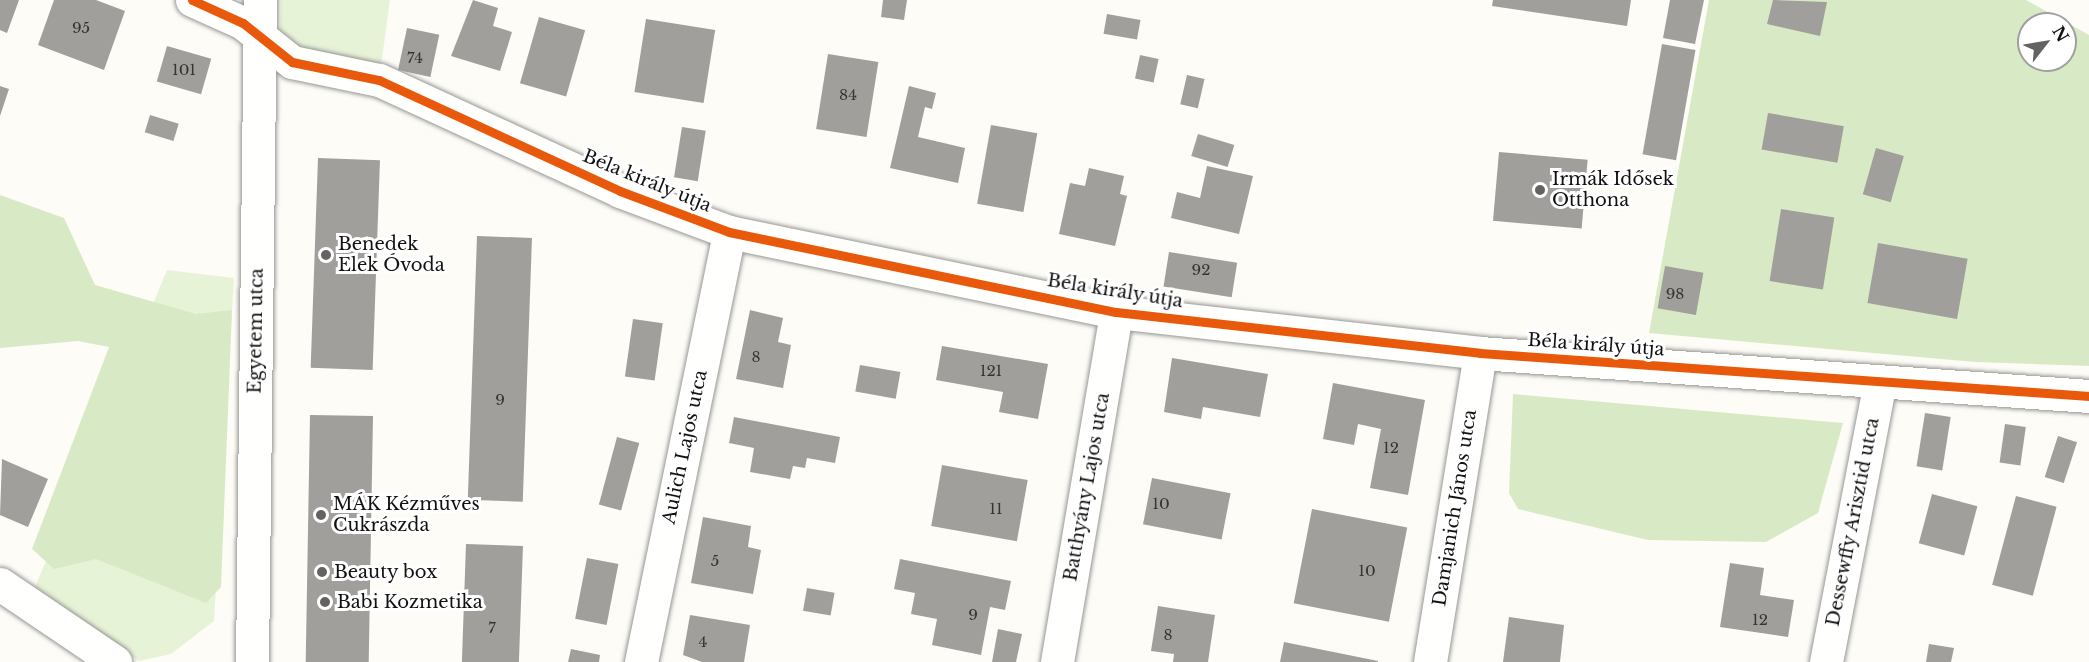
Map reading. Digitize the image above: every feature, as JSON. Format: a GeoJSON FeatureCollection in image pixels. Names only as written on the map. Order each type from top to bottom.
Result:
{"type":"FeatureCollection","features":[{"type":"Feature","properties":{"kind":"street","name":"Béla király útja"},"geometry":{"type":"LineString","coordinates":[[192,0],[243,23],[292,62],[379,80],[620,191],[729,232],[1116,312],[1480,353],[2089,396]]}},
{"type":"Feature","properties":{"kind":"street","name":"Egyetem utca"},"geometry":{"type":"LineString","coordinates":[[252,662],[260,0]]}},
{"type":"Feature","properties":{"kind":"street","name":"Aulich Lajos utca"},"geometry":{"type":"LineString","coordinates":[[641,662],[729,232]]}},
{"type":"Feature","properties":{"kind":"street","name":"Batthyány Lajos utca"},"geometry":{"type":"LineString","coordinates":[[1057,662],[1116,312]]}},
{"type":"Feature","properties":{"kind":"street","name":"Damjanich János utca"},"geometry":{"type":"LineString","coordinates":[[1430,662],[1480,353]]}},
{"type":"Feature","properties":{"kind":"street","name":"Dessewffy Arisztid utca"},"geometry":{"type":"LineString","coordinates":[[1826,662],[1880,382]]}},
{"type":"Feature","properties":{"kind":"street"},"geometry":{"type":"LineString","coordinates":[[0,584],[115,662]]}},
{"type":"Feature","properties":{"kind":"green space"},"geometry":{"type":"Polygon","coordinates":[[[281,0],[390,0],[379,80],[312,59],[280,35],[281,0]]]}},
{"type":"Feature","properties":{"kind":"green space"},"geometry":{"type":"Polygon","coordinates":[[[1709,0],[2026,0],[2048,12],[2017,12],[2017,72],[2077,72],[2077,28],[2089,35],[2089,366],[1975,362],[1649,333],[1709,0]]]}},
{"type":"Feature","properties":{"kind":"green space"},"geometry":{"type":"Polygon","coordinates":[[[0,195],[64,218],[95,285],[196,314],[232,310],[221,587],[206,603],[96,559],[54,569],[32,549],[109,347],[78,341],[0,348],[0,195]]]}},
{"type":"Feature","properties":{"kind":"green space"},"geometry":{"type":"Polygon","coordinates":[[[167,270],[234,278],[214,621],[171,654],[139,661],[33,592],[167,270]]]}},
{"type":"Feature","properties":{"kind":"green space"},"geometry":{"type":"Polygon","coordinates":[[[1513,394],[1843,423],[1818,513],[1766,542],[1648,540],[1518,509],[1509,493],[1513,394]]]}},
{"type":"Feature","properties":{"kind":"building"},"geometry":{"type":"Polygon","coordinates":[[[0,0],[19,0],[7,33],[0,30],[0,0]]]}},
{"type":"Feature","properties":{"kind":"building"},"geometry":{"type":"Polygon","coordinates":[[[54,0],[96,0],[125,11],[104,70],[38,45],[54,0]]]}},
{"type":"Feature","properties":{"kind":"building"},"geometry":{"type":"Polygon","coordinates":[[[473,0],[498,8],[493,26],[512,32],[500,71],[451,56],[473,0]]]}},
{"type":"Feature","properties":{"kind":"building"},"geometry":{"type":"Polygon","coordinates":[[[883,0],[907,0],[904,20],[881,17],[883,0]]]}},
{"type":"Feature","properties":{"kind":"building"},"geometry":{"type":"Polygon","coordinates":[[[1493,0],[1631,0],[1627,26],[1492,6],[1493,0]]]}},
{"type":"Feature","properties":{"kind":"building"},"geometry":{"type":"Polygon","coordinates":[[[1670,0],[1704,0],[1695,44],[1663,38],[1670,0]]]}},
{"type":"Feature","properties":{"kind":"building"},"geometry":{"type":"Polygon","coordinates":[[[1773,0],[1827,2],[1820,36],[1767,24],[1773,0]]]}},
{"type":"Feature","properties":{"kind":"building"},"geometry":{"type":"Polygon","coordinates":[[[1107,14],[1140,20],[1137,40],[1104,34],[1107,14]]]}},
{"type":"Feature","properties":{"kind":"building"},"geometry":{"type":"Polygon","coordinates":[[[539,17],[585,30],[566,97],[520,83],[539,17]]]}},
{"type":"Feature","properties":{"kind":"building"},"geometry":{"type":"Polygon","coordinates":[[[646,19],[715,30],[704,103],[634,92],[646,19]]]}},
{"type":"Feature","properties":{"kind":"building"},"geometry":{"type":"Polygon","coordinates":[[[407,28],[439,35],[430,77],[398,70],[407,28]]]}},
{"type":"Feature","properties":{"kind":"building"},"geometry":{"type":"Polygon","coordinates":[[[1662,44],[1695,50],[1676,160],[1643,154],[1662,44]]]}},
{"type":"Feature","properties":{"kind":"building"},"geometry":{"type":"Polygon","coordinates":[[[167,46],[211,59],[201,94],[157,82],[167,46]]]}},
{"type":"Feature","properties":{"kind":"building"},"geometry":{"type":"Polygon","coordinates":[[[828,54],[878,62],[866,137],[816,129],[828,54]]]}},
{"type":"Feature","properties":{"kind":"building"},"geometry":{"type":"Polygon","coordinates":[[[1140,55],[1159,59],[1154,82],[1135,78],[1140,55]]]}},
{"type":"Feature","properties":{"kind":"building"},"geometry":{"type":"Polygon","coordinates":[[[1187,75],[1205,79],[1198,108],[1180,104],[1187,75]]]}},
{"type":"Feature","properties":{"kind":"building"},"geometry":{"type":"Polygon","coordinates":[[[0,86],[9,89],[0,116],[0,86]]]}},
{"type":"Feature","properties":{"kind":"building"},"geometry":{"type":"Polygon","coordinates":[[[909,86],[936,93],[932,109],[925,107],[918,137],[965,148],[958,183],[890,168],[909,86]]]}},
{"type":"Feature","properties":{"kind":"building"},"geometry":{"type":"Polygon","coordinates":[[[1768,113],[1844,126],[1837,163],[1762,149],[1768,113]]]}},
{"type":"Feature","properties":{"kind":"building"},"geometry":{"type":"Polygon","coordinates":[[[150,115],[179,124],[173,141],[145,132],[150,115]]]}},
{"type":"Feature","properties":{"kind":"building"},"geometry":{"type":"Polygon","coordinates":[[[991,125],[1037,133],[1023,212],[977,204],[991,125]]]}},
{"type":"Feature","properties":{"kind":"building"},"geometry":{"type":"Polygon","coordinates":[[[682,127],[706,131],[698,181],[674,177],[682,127]]]}},
{"type":"Feature","properties":{"kind":"building"},"geometry":{"type":"Polygon","coordinates":[[[1198,134],[1234,145],[1228,167],[1191,156],[1198,134]]]}},
{"type":"Feature","properties":{"kind":"building"},"geometry":{"type":"Polygon","coordinates":[[[1876,148],[1904,156],[1891,202],[1863,194],[1876,148]]]}},
{"type":"Feature","properties":{"kind":"building","name":"Irmák Idősek Otthona"},"geometry":{"type":"Polygon","coordinates":[[[1499,152],[1588,160],[1582,228],[1493,221],[1499,152]]]}},
{"type":"Feature","properties":{"kind":"building"},"geometry":{"type":"Polygon","coordinates":[[[318,158],[380,160],[373,370],[311,368],[318,158]]]}},
{"type":"Feature","properties":{"kind":"building"},"geometry":{"type":"Polygon","coordinates":[[[1207,166],[1253,176],[1239,234],[1171,218],[1177,192],[1200,198],[1207,166]]]}},
{"type":"Feature","properties":{"kind":"building"},"geometry":{"type":"Polygon","coordinates":[[[1089,168],[1124,176],[1120,194],[1127,196],[1115,246],[1059,234],[1070,183],[1085,186],[1089,168]]]}},
{"type":"Feature","properties":{"kind":"building"},"geometry":{"type":"Polygon","coordinates":[[[1781,209],[1834,217],[1823,290],[1770,281],[1781,209]]]}},
{"type":"Feature","properties":{"kind":"building"},"geometry":{"type":"Polygon","coordinates":[[[477,236],[532,238],[523,502],[468,500],[477,236]]]}},
{"type":"Feature","properties":{"kind":"building"},"geometry":{"type":"Polygon","coordinates":[[[1878,243],[1968,259],[1957,319],[1867,303],[1878,243]]]}},
{"type":"Feature","properties":{"kind":"building"},"geometry":{"type":"Polygon","coordinates":[[[1169,252],[1237,263],[1232,297],[1164,287],[1169,252]]]}},
{"type":"Feature","properties":{"kind":"building"},"geometry":{"type":"Polygon","coordinates":[[[1665,266],[1703,273],[1696,315],[1658,308],[1665,266]]]}},
{"type":"Feature","properties":{"kind":"building"},"geometry":{"type":"Polygon","coordinates":[[[750,310],[783,318],[778,342],[791,345],[783,388],[736,379],[750,310]]]}},
{"type":"Feature","properties":{"kind":"building"},"geometry":{"type":"Polygon","coordinates":[[[633,319],[663,323],[655,381],[625,376],[633,319]]]}},
{"type":"Feature","properties":{"kind":"building"},"geometry":{"type":"Polygon","coordinates":[[[942,346],[1048,364],[1038,419],[999,412],[1003,392],[936,380],[942,346]]]}},
{"type":"Feature","properties":{"kind":"building"},"geometry":{"type":"Polygon","coordinates":[[[1172,358],[1268,374],[1260,417],[1203,407],[1201,419],[1164,412],[1172,358]]]}},
{"type":"Feature","properties":{"kind":"building"},"geometry":{"type":"Polygon","coordinates":[[[860,365],[900,372],[896,399],[855,392],[860,365]]]}},
{"type":"Feature","properties":{"kind":"building"},"geometry":{"type":"Polygon","coordinates":[[[1333,383],[1425,400],[1408,495],[1370,488],[1381,429],[1358,424],[1354,445],[1323,439],[1333,383]]]}},
{"type":"Feature","properties":{"kind":"building"},"geometry":{"type":"Polygon","coordinates":[[[1925,413],[1951,417],[1942,470],[1917,466],[1925,413]]]}},
{"type":"Feature","properties":{"kind":"building"},"geometry":{"type":"Polygon","coordinates":[[[310,415],[373,416],[369,662],[306,662],[310,415]]]}},
{"type":"Feature","properties":{"kind":"building"},"geometry":{"type":"Polygon","coordinates":[[[734,417],[840,437],[835,463],[807,458],[805,468],[793,466],[790,479],[750,472],[754,448],[729,443],[734,417]]]}},
{"type":"Feature","properties":{"kind":"building"},"geometry":{"type":"Polygon","coordinates":[[[2005,424],[2026,427],[2020,466],[2000,463],[2005,424]]]}},
{"type":"Feature","properties":{"kind":"building"},"geometry":{"type":"Polygon","coordinates":[[[2058,436],[2077,442],[2064,483],[2045,477],[2058,436]]]}},
{"type":"Feature","properties":{"kind":"building"},"geometry":{"type":"Polygon","coordinates":[[[617,437],[639,443],[621,511],[599,505],[617,437]]]}},
{"type":"Feature","properties":{"kind":"building"},"geometry":{"type":"Polygon","coordinates":[[[2,459],[48,479],[28,527],[0,515],[2,459]]]}},
{"type":"Feature","properties":{"kind":"building"},"geometry":{"type":"Polygon","coordinates":[[[942,465],[1028,480],[1017,541],[931,526],[942,465]]]}},
{"type":"Feature","properties":{"kind":"building"},"geometry":{"type":"Polygon","coordinates":[[[1152,478],[1231,493],[1222,539],[1143,524],[1152,478]]]}},
{"type":"Feature","properties":{"kind":"building"},"geometry":{"type":"Polygon","coordinates":[[[1932,494],[1977,506],[1964,555],[1919,543],[1932,494]]]}},
{"type":"Feature","properties":{"kind":"building"},"geometry":{"type":"Polygon","coordinates":[[[2016,496],[2057,507],[2033,596],[1992,585],[2016,496]]]}},
{"type":"Feature","properties":{"kind":"building"},"geometry":{"type":"Polygon","coordinates":[[[1312,509],[1407,528],[1389,622],[1294,603],[1312,509]]]}},
{"type":"Feature","properties":{"kind":"building"},"geometry":{"type":"Polygon","coordinates":[[[703,517],[751,526],[748,547],[761,550],[753,594],[691,583],[703,517]]]}},
{"type":"Feature","properties":{"kind":"building"},"geometry":{"type":"Polygon","coordinates":[[[466,544],[523,546],[519,662],[462,662],[466,544]]]}},
{"type":"Feature","properties":{"kind":"building"},"geometry":{"type":"Polygon","coordinates":[[[587,558],[618,564],[607,625],[575,619],[587,558]]]}},
{"type":"Feature","properties":{"kind":"building"},"geometry":{"type":"Polygon","coordinates":[[[900,559],[1011,581],[1005,610],[990,607],[981,655],[932,645],[937,619],[911,614],[915,593],[894,589],[900,559]]]}},
{"type":"Feature","properties":{"kind":"building"},"geometry":{"type":"Polygon","coordinates":[[[1730,563],[1764,568],[1760,595],[1794,600],[1788,637],[1720,627],[1730,563]]]}},
{"type":"Feature","properties":{"kind":"building"},"geometry":{"type":"Polygon","coordinates":[[[807,588],[835,593],[831,616],[803,611],[807,588]]]}},
{"type":"Feature","properties":{"kind":"building"},"geometry":{"type":"Polygon","coordinates":[[[1158,606],[1215,615],[1208,662],[1173,662],[1174,654],[1151,651],[1158,606]]]}},
{"type":"Feature","properties":{"kind":"building"},"geometry":{"type":"Polygon","coordinates":[[[690,615],[750,625],[744,662],[702,662],[683,655],[690,615]]]}},
{"type":"Feature","properties":{"kind":"building"},"geometry":{"type":"Polygon","coordinates":[[[1509,617],[1564,625],[1560,662],[1503,662],[1509,617]]]}},
{"type":"Feature","properties":{"kind":"building"},"geometry":{"type":"Polygon","coordinates":[[[998,629],[1022,634],[1016,662],[992,662],[998,629]]]}},
{"type":"Feature","properties":{"kind":"building"},"geometry":{"type":"Polygon","coordinates":[[[1284,642],[1378,661],[1378,662],[1280,662],[1284,642]]]}},
{"type":"Feature","properties":{"kind":"building"},"geometry":{"type":"Polygon","coordinates":[[[1929,644],[1954,648],[1951,662],[1926,662],[1929,644]]]}},
{"type":"Feature","properties":{"kind":"building"},"geometry":{"type":"Polygon","coordinates":[[[571,649],[600,655],[599,662],[568,662],[571,649]]]}},
{"type":"Feature","properties":{"kind":"cycle path"},"geometry":{"type":"LineString","coordinates":[[192,0],[243,23],[292,62],[379,80],[620,191],[729,232],[1116,312],[1480,353],[2089,396]]}},
{"type":"Feature","properties":{"kind":"place","name":"Irmák Idősek Otthona"},"geometry":{"type":"Point","coordinates":[1540,190]}},
{"type":"Feature","properties":{"kind":"place","name":"Benedek Elek Óvoda"},"geometry":{"type":"Point","coordinates":[326,255]}},
{"type":"Feature","properties":{"kind":"place","name":"MÁK Kézműves Cukrászda"},"geometry":{"type":"Point","coordinates":[321,515]}},
{"type":"Feature","properties":{"kind":"place","name":"Beauty box"},"geometry":{"type":"Point","coordinates":[322,572]}},
{"type":"Feature","properties":{"kind":"place","name":"Babi Kozmetika"},"geometry":{"type":"Point","coordinates":[325,602]}}]}
